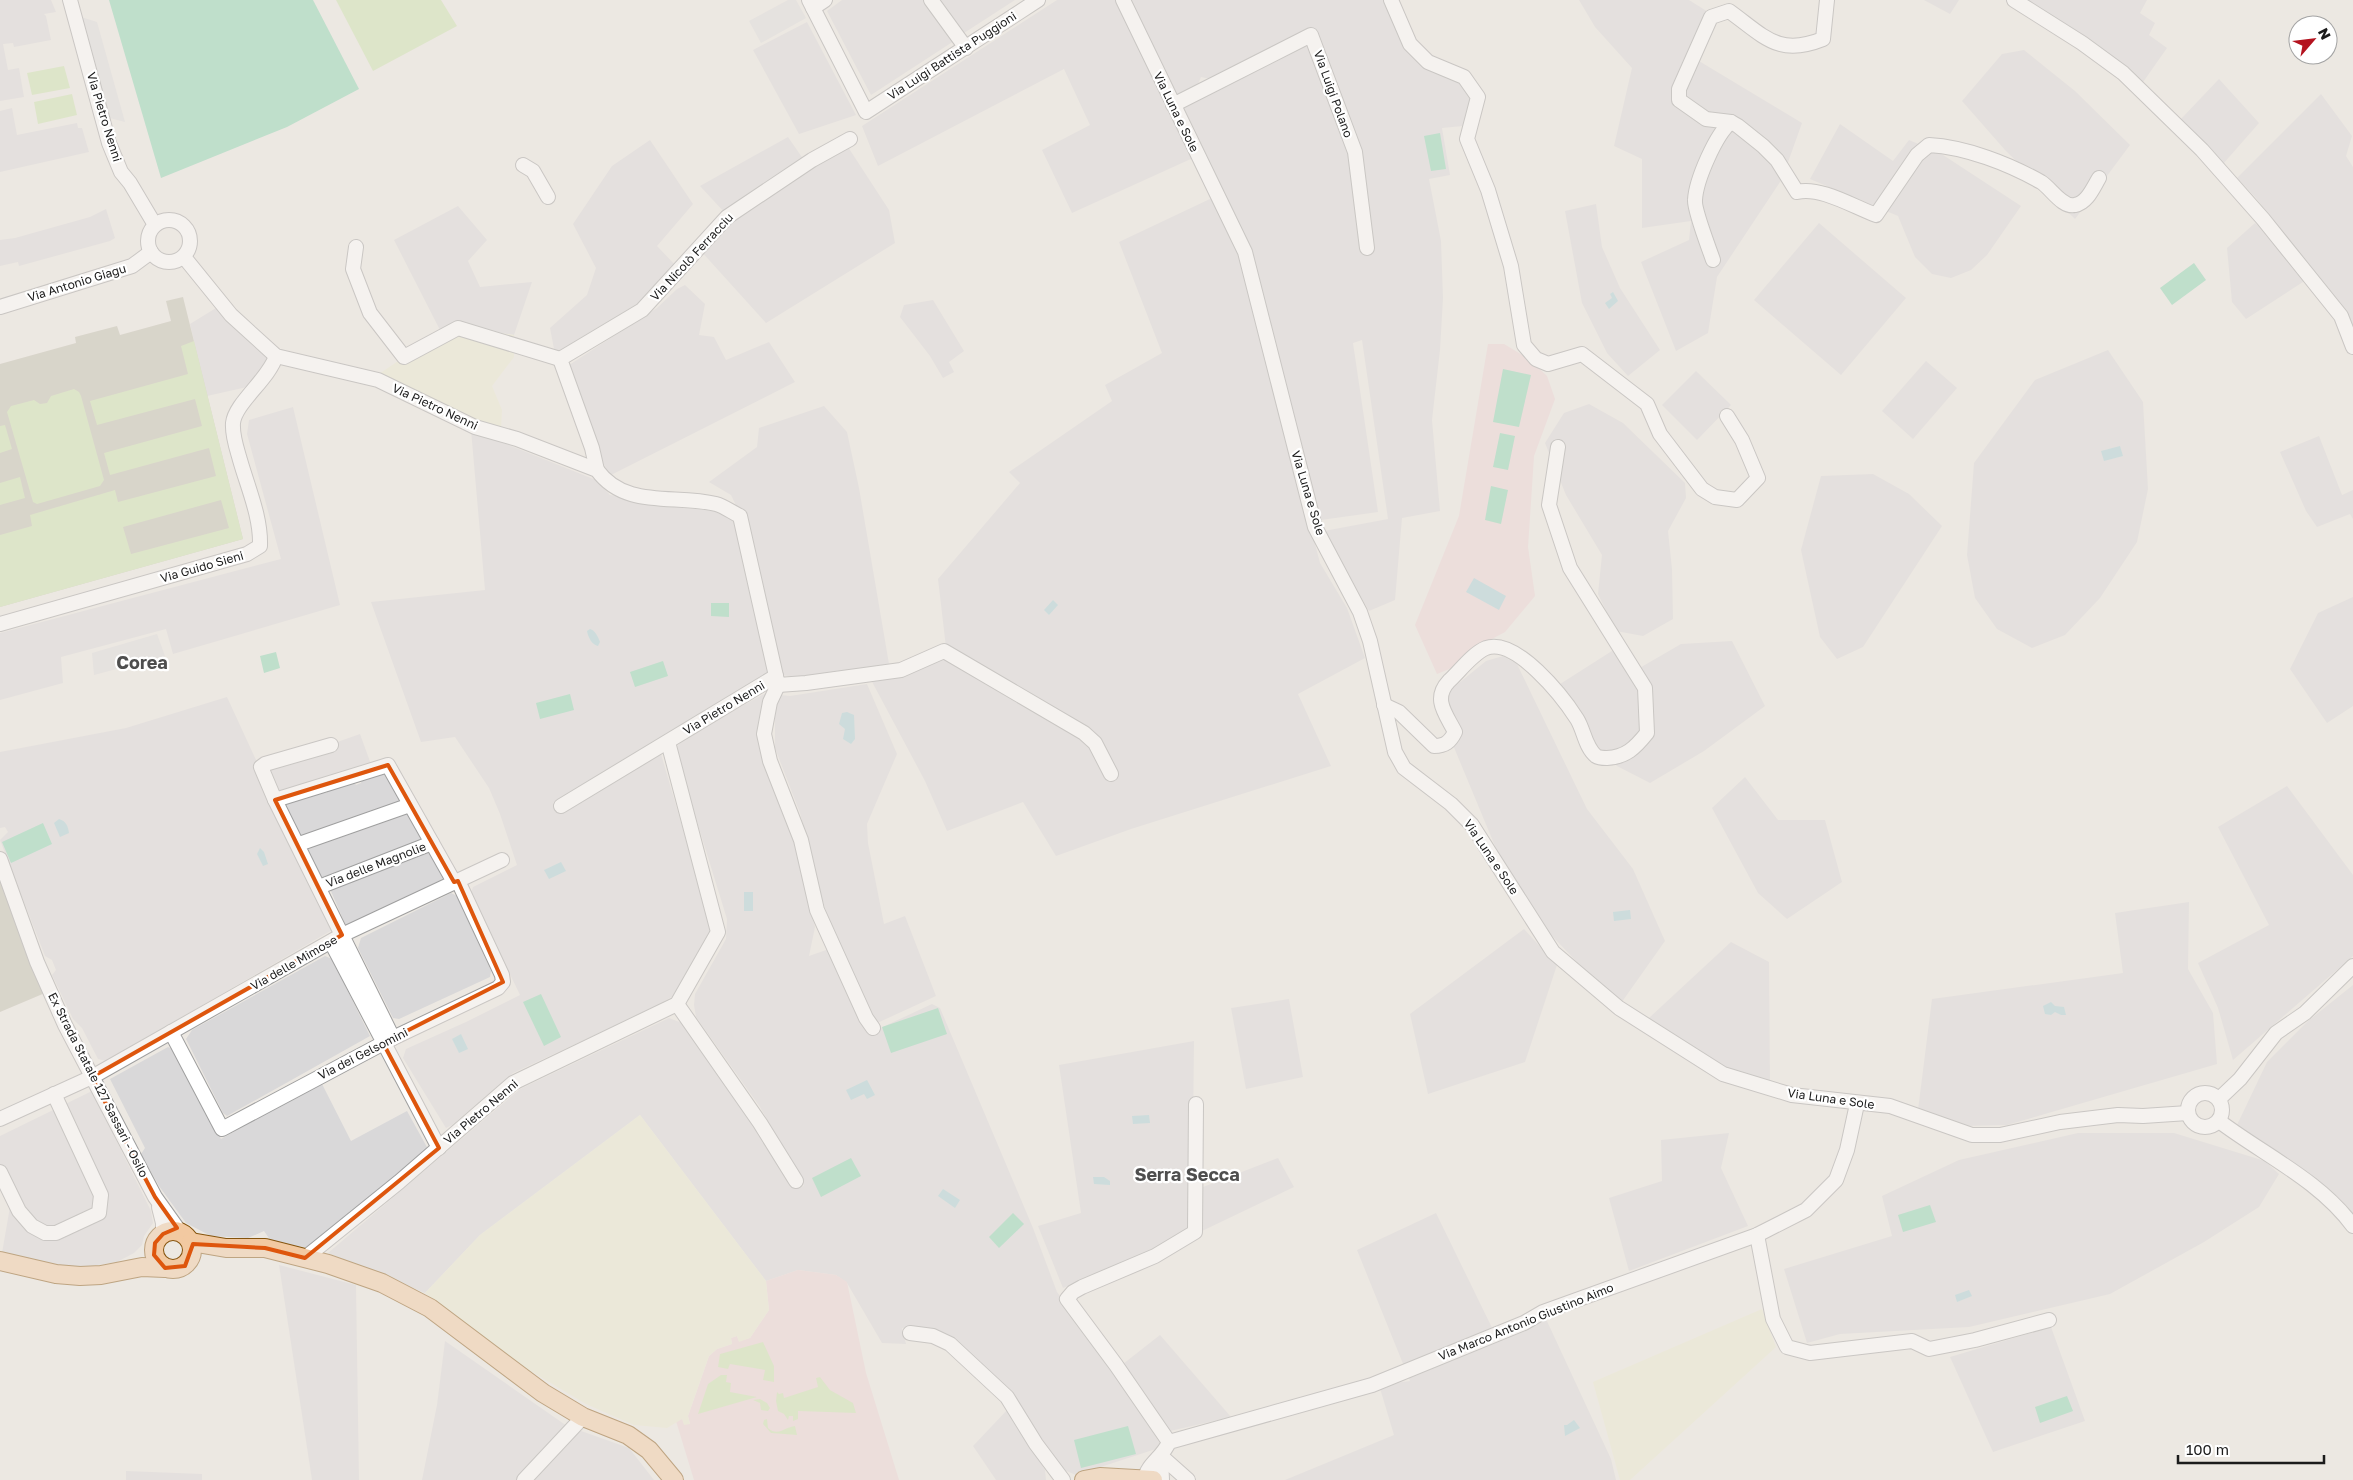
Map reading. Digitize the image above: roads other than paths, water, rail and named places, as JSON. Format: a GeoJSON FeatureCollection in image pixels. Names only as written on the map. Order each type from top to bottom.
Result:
{"type":"FeatureCollection","features":[{"type":"Feature","properties":{"kind":"main road"},"geometry":{"type":"LineString","coordinates":[[113,1272],[137,1262],[154,1249],[158,1238],[163,1234],[174,1231],[188,1243],[226,1248],[265,1248],[328,1264],[382,1283],[430,1308],[543,1393],[583,1417],[628,1435],[649,1450],[674,1480]]}},
{"type":"Feature","properties":{"kind":"main road"},"geometry":{"type":"LineString","coordinates":[[0,1261],[56,1274],[101,1275],[142,1267],[179,1269],[189,1261],[188,1243]]}},
{"type":"Feature","properties":{"kind":"main road"},"geometry":{"type":"LineString","coordinates":[[154,1249],[157,1261],[166,1268]]}},
{"type":"Feature","properties":{"kind":"main road"},"geometry":{"type":"LineString","coordinates":[[1084,1480],[1100,1476],[1154,1480]]}},
{"type":"Feature","properties":{"kind":"street","name":"Via Pietro Nenni"},"geometry":{"type":"LineString","coordinates":[[70,0],[110,143],[121,172],[130,183],[155,225]]}},
{"type":"Feature","properties":{"kind":"street"},"geometry":{"type":"LineString","coordinates":[[811,4],[825,0]]}},
{"type":"Feature","properties":{"kind":"street"},"geometry":{"type":"LineString","coordinates":[[931,0],[966,48]]}},
{"type":"Feature","properties":{"kind":"street","name":"Via Luigi Battista Puggioni"},"geometry":{"type":"LineString","coordinates":[[811,4],[866,112],[1038,0]]}},
{"type":"Feature","properties":{"kind":"street","name":"Via Luna e Sole"},"geometry":{"type":"LineString","coordinates":[[1123,0],[1245,252],[1315,527],[1360,612],[1395,752],[1404,768],[1452,804],[1472,825],[1553,952],[1611,1002],[1723,1074],[1792,1095],[1857,1104],[1890,1106],[1972,1135],[2000,1135],[2060,1122],[2118,1116],[2188,1113]]}},
{"type":"Feature","properties":{"kind":"street"},"geometry":{"type":"LineString","coordinates":[[1391,0],[1410,44],[1428,62],[1464,77],[1478,97],[1468,139],[1488,190],[1511,266],[1524,345],[1536,359],[1548,364],[1582,354],[1647,404],[1660,434],[1702,489],[1715,497],[1737,500],[1758,478],[1742,440],[1727,416]]}},
{"type":"Feature","properties":{"kind":"street"},"geometry":{"type":"LineString","coordinates":[[1827,0],[1823,39],[1807,45],[1791,47],[1772,42],[1729,11],[1711,17],[1679,90],[1679,100],[1706,119],[1731,122],[1763,146],[1777,160],[1797,192],[1806,190],[1819,192],[1876,215],[1917,155],[1928,145],[2001,162],[2043,184],[2067,205],[2073,206],[2084,202],[2099,178]]}},
{"type":"Feature","properties":{"kind":"street"},"geometry":{"type":"LineString","coordinates":[[2014,0],[2082,43],[2123,73],[2202,150],[2257,212],[2341,316],[2353,347]]}},
{"type":"Feature","properties":{"kind":"street","name":"Via Luigi Polano"},"geometry":{"type":"LineString","coordinates":[[1173,105],[1311,34],[1355,152],[1366,248]]}},
{"type":"Feature","properties":{"kind":"street"},"geometry":{"type":"LineString","coordinates":[[1713,260],[1694,201],[1702,175],[1719,135],[1731,122]]}},
{"type":"Feature","properties":{"kind":"street","name":"Via Nicolò Ferracciu"},"geometry":{"type":"LineString","coordinates":[[560,359],[642,310],[727,217],[812,160],[850,139]]}},
{"type":"Feature","properties":{"kind":"street"},"geometry":{"type":"LineString","coordinates":[[523,165],[533,171],[548,196]]}},
{"type":"Feature","properties":{"kind":"street"},"geometry":{"type":"LineString","coordinates":[[167,220],[179,222],[184,226],[188,232],[190,245],[184,257],[179,260],[166,262],[160,261],[151,252],[148,241],[151,230],[155,225],[167,220]]}},
{"type":"Feature","properties":{"kind":"street"},"geometry":{"type":"LineString","coordinates":[[356,247],[353,269],[370,313],[404,356],[458,328],[560,359],[592,448],[597,470]]}},
{"type":"Feature","properties":{"kind":"street","name":"Via Antonio Giagu"},"geometry":{"type":"LineString","coordinates":[[0,307],[132,266],[151,252]]}},
{"type":"Feature","properties":{"kind":"street","name":"Via Pietro Nenni"},"geometry":{"type":"LineString","coordinates":[[184,257],[230,315],[276,356],[378,380],[475,428],[517,439],[597,470],[605,481],[631,496],[717,504],[740,516],[777,681],[668,742],[561,806]]}},
{"type":"Feature","properties":{"kind":"street","name":"Via Guido Sieni"},"geometry":{"type":"LineString","coordinates":[[0,624],[247,554],[260,546],[260,530],[234,440],[233,422],[237,412],[272,368],[276,356]]}},
{"type":"Feature","properties":{"kind":"street"},"geometry":{"type":"LineString","coordinates":[[1384,706],[1399,712],[1434,746],[1445,744],[1451,740],[1455,732],[1443,711],[1440,698],[1444,687],[1481,651],[1487,648],[1504,648],[1535,667],[1577,720],[1584,738],[1596,756],[1602,758],[1620,757],[1634,749],[1647,733],[1645,688],[1570,568],[1548,506],[1558,447]]}},
{"type":"Feature","properties":{"kind":"street"},"geometry":{"type":"LineString","coordinates":[[873,1028],[866,1018],[817,910],[801,840],[770,761],[764,734],[770,702],[777,681],[806,683],[901,670],[944,651],[1084,733],[1095,743],[1111,774]]}},
{"type":"Feature","properties":{"kind":"street"},"geometry":{"type":"LineString","coordinates":[[668,742],[718,932],[676,1004],[760,1123],[796,1181]]}},
{"type":"Feature","properties":{"kind":"street","name":"Via delle Magnolie"},"geometry":{"type":"LineString","coordinates":[[331,746],[265,764],[261,767],[275,800],[299,844],[319,887],[336,939],[388,1040],[439,1148]]}},
{"type":"Feature","properties":{"kind":"street","name":"Via delle Magnolie"},"geometry":{"type":"LineString","coordinates":[[275,800],[388,765],[456,881]]}},
{"type":"Feature","properties":{"kind":"street"},"geometry":{"type":"LineString","coordinates":[[299,844],[410,805]]}},
{"type":"Feature","properties":{"kind":"street","name":"Via delle Magnolie"},"geometry":{"type":"LineString","coordinates":[[319,887],[432,843]]}},
{"type":"Feature","properties":{"kind":"street","name":"Ex Strada Statale 127 Sassari - Osilo"},"geometry":{"type":"LineString","coordinates":[[0,860],[37,962],[65,1025],[155,1197],[188,1243]]}},
{"type":"Feature","properties":{"kind":"street","name":"Via delle Mimose"},"geometry":{"type":"LineString","coordinates":[[0,1119],[92,1077],[336,939],[502,860]]}},
{"type":"Feature","properties":{"kind":"street","name":"Via dei Gelsomini"},"geometry":{"type":"LineString","coordinates":[[171,1032],[222,1129],[388,1040],[498,988],[503,982],[502,975],[456,881]]}},
{"type":"Feature","properties":{"kind":"street"},"geometry":{"type":"LineString","coordinates":[[2219,1099],[2240,1079],[2276,1033],[2305,1013],[2353,966]]}},
{"type":"Feature","properties":{"kind":"street","name":"Via Pietro Nenni"},"geometry":{"type":"LineString","coordinates":[[305,1258],[439,1148],[513,1083],[676,1004]]}},
{"type":"Feature","properties":{"kind":"street"},"geometry":{"type":"LineString","coordinates":[[2209,1093],[2219,1099],[2223,1110],[2220,1121],[2215,1125],[2204,1128],[2194,1123],[2188,1113],[2190,1102],[2198,1094],[2209,1093]]}},
{"type":"Feature","properties":{"kind":"street"},"geometry":{"type":"LineString","coordinates":[[0,1172],[19,1211],[32,1226],[45,1233],[56,1233],[99,1213],[101,1195],[54,1094]]}},
{"type":"Feature","properties":{"kind":"street"},"geometry":{"type":"LineString","coordinates":[[1154,1480],[1146,1472],[1161,1456],[1168,1442],[1116,1365],[1067,1299],[1073,1292],[1082,1287],[1155,1256],[1195,1232],[1196,1104]]}},
{"type":"Feature","properties":{"kind":"street","name":"Via Marco Antonio Giustino Aimo"},"geometry":{"type":"LineString","coordinates":[[1168,1442],[1372,1385],[1524,1323],[1543,1312],[1757,1235],[1806,1210],[1836,1180],[1847,1150],[1857,1104]]}},
{"type":"Feature","properties":{"kind":"street"},"geometry":{"type":"LineString","coordinates":[[2220,1121],[2316,1187],[2343,1213],[2353,1226]]}},
{"type":"Feature","properties":{"kind":"street","name":"Ex Strada Statale 127 Sassari - Osilo"},"geometry":{"type":"LineString","coordinates":[[155,1197],[163,1223],[163,1234]]}},
{"type":"Feature","properties":{"kind":"street"},"geometry":{"type":"LineString","coordinates":[[1757,1235],[1773,1319],[1787,1346],[1810,1353],[1912,1341],[1929,1349],[1975,1340],[2049,1320]]}},
{"type":"Feature","properties":{"kind":"street"},"geometry":{"type":"LineString","coordinates":[[910,1333],[933,1336],[950,1344],[1006,1397],[1015,1407],[1036,1444],[1063,1480]]}},
{"type":"Feature","properties":{"kind":"street"},"geometry":{"type":"LineString","coordinates":[[524,1480],[583,1417]]}},
{"type":"Feature","properties":{"kind":"street"},"geometry":{"type":"LineString","coordinates":[[1161,1456],[1188,1480]]}},
{"type":"Feature","properties":{"kind":"water"},"geometry":{"type":"Polygon","coordinates":[[[1613,292],[1618,301],[1609,309],[1605,303],[1612,298],[1610,294],[1613,292]]]}},
{"type":"Feature","properties":{"kind":"water"},"geometry":{"type":"Polygon","coordinates":[[[2120,446],[2123,456],[2104,461],[2101,451],[2120,446]]]}},
{"type":"Feature","properties":{"kind":"water"},"geometry":{"type":"Polygon","coordinates":[[[1474,578],[1506,596],[1499,610],[1466,592],[1474,578]]]}},
{"type":"Feature","properties":{"kind":"water"},"geometry":{"type":"Polygon","coordinates":[[[1053,600],[1058,605],[1049,615],[1044,610],[1053,600]]]}},
{"type":"Feature","properties":{"kind":"water"},"geometry":{"type":"Polygon","coordinates":[[[590,629],[595,632],[600,642],[598,646],[589,638],[587,631],[590,629]]]}},
{"type":"Feature","properties":{"kind":"water"},"geometry":{"type":"Polygon","coordinates":[[[847,712],[854,715],[855,739],[851,744],[843,739],[845,729],[839,724],[842,713],[847,712]]]}},
{"type":"Feature","properties":{"kind":"water"},"geometry":{"type":"Polygon","coordinates":[[[59,819],[66,824],[69,833],[60,837],[54,823],[59,819]]]}},
{"type":"Feature","properties":{"kind":"water"},"geometry":{"type":"Polygon","coordinates":[[[260,848],[264,852],[268,864],[263,866],[257,854],[260,848]]]}},
{"type":"Feature","properties":{"kind":"water"},"geometry":{"type":"Polygon","coordinates":[[[561,862],[566,871],[549,879],[544,870],[561,862]]]}},
{"type":"Feature","properties":{"kind":"water"},"geometry":{"type":"Polygon","coordinates":[[[744,892],[753,892],[753,911],[744,911],[744,892]]]}},
{"type":"Feature","properties":{"kind":"water"},"geometry":{"type":"Polygon","coordinates":[[[1630,910],[1631,919],[1614,921],[1613,912],[1630,910]]]}},
{"type":"Feature","properties":{"kind":"water"},"geometry":{"type":"Polygon","coordinates":[[[2051,1002],[2055,1006],[2064,1007],[2066,1015],[2055,1012],[2051,1015],[2045,1014],[2043,1006],[2051,1002]]]}},
{"type":"Feature","properties":{"kind":"water"},"geometry":{"type":"Polygon","coordinates":[[[461,1034],[468,1049],[459,1053],[452,1039],[461,1034]]]}},
{"type":"Feature","properties":{"kind":"water"},"geometry":{"type":"Polygon","coordinates":[[[867,1080],[875,1095],[867,1099],[864,1094],[851,1100],[846,1090],[867,1080]]]}},
{"type":"Feature","properties":{"kind":"water"},"geometry":{"type":"Polygon","coordinates":[[[1149,1115],[1150,1123],[1133,1124],[1132,1116],[1149,1115]]]}},
{"type":"Feature","properties":{"kind":"water"},"geometry":{"type":"Polygon","coordinates":[[[1093,1177],[1104,1177],[1110,1181],[1110,1185],[1094,1184],[1093,1177]]]}},
{"type":"Feature","properties":{"kind":"water"},"geometry":{"type":"Polygon","coordinates":[[[943,1189],[960,1200],[955,1208],[938,1196],[943,1189]]]}},
{"type":"Feature","properties":{"kind":"water"},"geometry":{"type":"Polygon","coordinates":[[[1969,1290],[1972,1296],[1957,1302],[1955,1295],[1969,1290]]]}},
{"type":"Feature","properties":{"kind":"water"},"geometry":{"type":"Polygon","coordinates":[[[1574,1420],[1580,1428],[1565,1436],[1564,1425],[1574,1420]]]}},
{"type":"Feature","properties":{"kind":"district","name":"Corea"},"geometry":{"type":"Point","coordinates":[142,663]}},
{"type":"Feature","properties":{"kind":"district","name":"Serra Secca"},"geometry":{"type":"Point","coordinates":[1187,1175]}}]}
